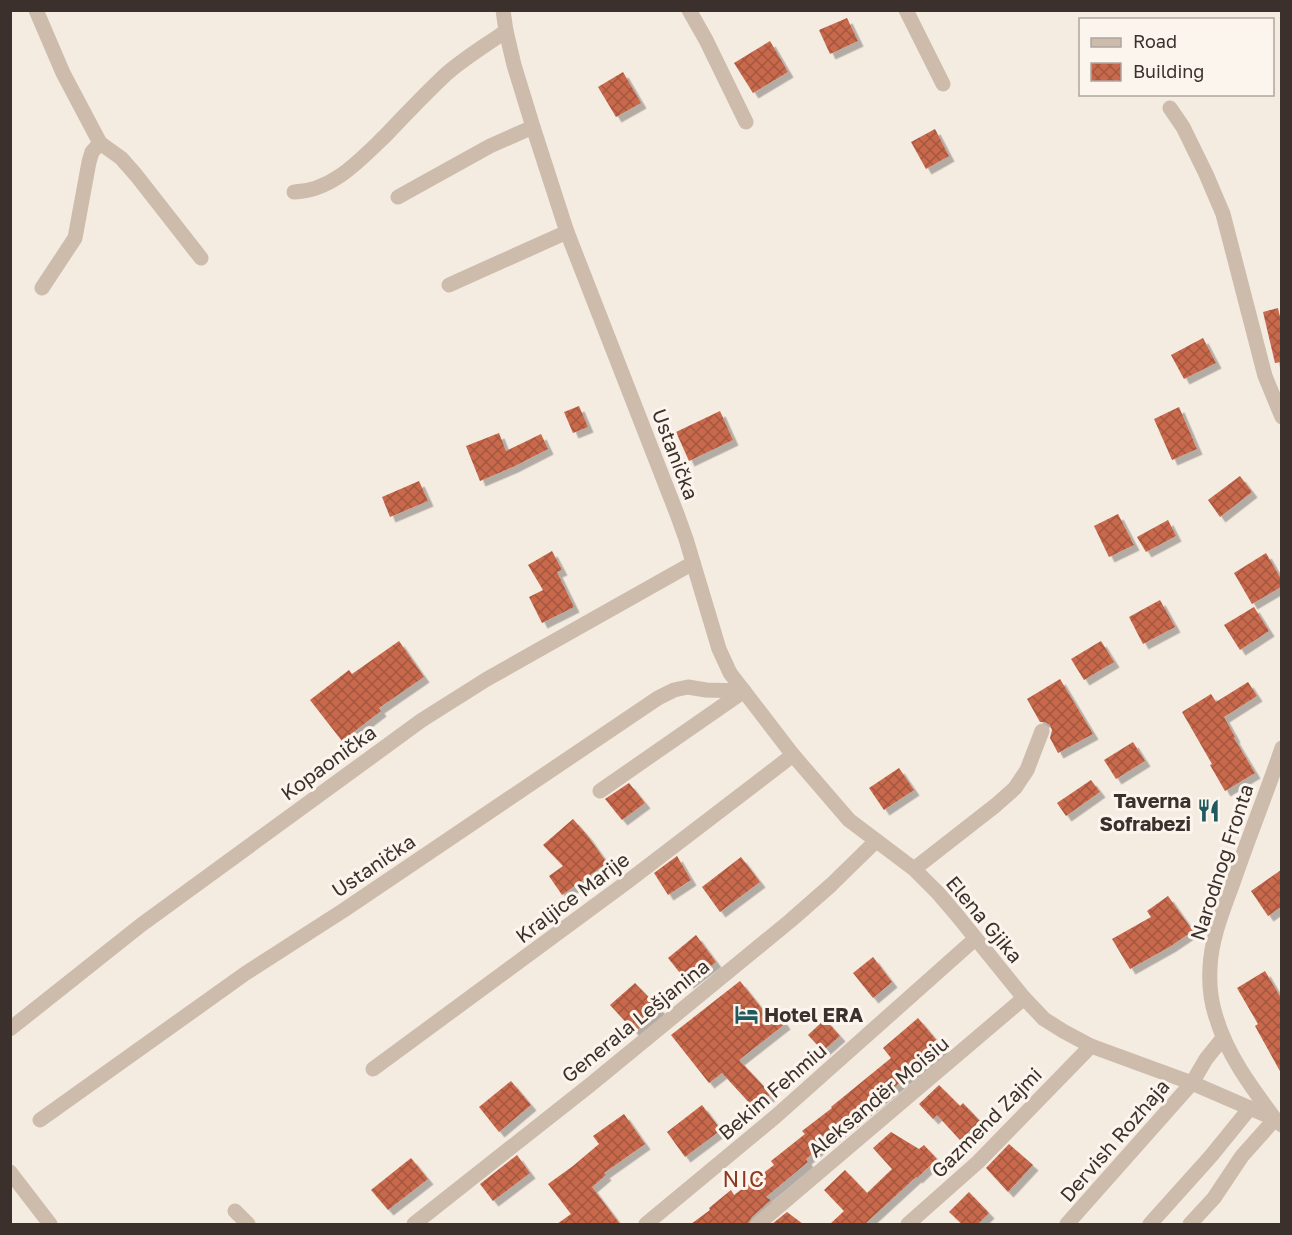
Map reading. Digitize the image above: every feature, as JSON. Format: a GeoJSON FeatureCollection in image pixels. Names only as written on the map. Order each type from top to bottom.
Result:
{"type":"FeatureCollection","features":[{"type":"Feature","properties":{"kind":"street"},"geometry":{"type":"LineString","coordinates":[[36,10],[63,74],[100,143],[121,158],[136,175],[201,258]]}},
{"type":"Feature","properties":{"kind":"street","name":"Ustanička"},"geometry":{"type":"LineString","coordinates":[[503,10],[514,65],[567,232],[677,514],[719,649],[730,673],[793,754],[849,820],[914,869]]}},
{"type":"Feature","properties":{"kind":"street"},"geometry":{"type":"LineString","coordinates":[[689,10],[746,122]]}},
{"type":"Feature","properties":{"kind":"street"},"geometry":{"type":"LineString","coordinates":[[906,10],[943,84]]}},
{"type":"Feature","properties":{"kind":"street"},"geometry":{"type":"LineString","coordinates":[[294,192],[305,192],[345,173],[445,75],[506,32]]}},
{"type":"Feature","properties":{"kind":"street"},"geometry":{"type":"LineString","coordinates":[[1170,108],[1183,127],[1223,214],[1265,376],[1281,415]]}},
{"type":"Feature","properties":{"kind":"street"},"geometry":{"type":"LineString","coordinates":[[398,197],[490,146],[533,127]]}},
{"type":"Feature","properties":{"kind":"street"},"geometry":{"type":"LineString","coordinates":[[42,288],[75,238],[89,162],[92,152],[100,143]]}},
{"type":"Feature","properties":{"kind":"street"},"geometry":{"type":"LineString","coordinates":[[449,285],[567,232]]}},
{"type":"Feature","properties":{"kind":"street","name":"Kopaonička"},"geometry":{"type":"LineString","coordinates":[[10,1029],[150,919],[423,720],[496,674],[693,563]]}},
{"type":"Feature","properties":{"kind":"street","name":"Ustanička"},"geometry":{"type":"LineString","coordinates":[[40,1120],[246,973],[658,698],[674,690],[688,687],[747,695]]}},
{"type":"Feature","properties":{"kind":"street"},"geometry":{"type":"LineString","coordinates":[[651,768],[747,695]]}},
{"type":"Feature","properties":{"kind":"street"},"geometry":{"type":"LineString","coordinates":[[600,791],[747,695]]}},
{"type":"Feature","properties":{"kind":"street"},"geometry":{"type":"LineString","coordinates":[[914,869],[1015,788],[1027,770],[1042,731]]}},
{"type":"Feature","properties":{"kind":"street","name":"Narodnog Fronta"},"geometry":{"type":"LineString","coordinates":[[1278,1122],[1247,1080],[1223,1038],[1211,995],[1210,967],[1215,938],[1226,903],[1281,748]]}},
{"type":"Feature","properties":{"kind":"street","name":"Kraljice Marije"},"geometry":{"type":"LineString","coordinates":[[373,1069],[627,882],[793,754]]}},
{"type":"Feature","properties":{"kind":"street","name":"Generala Lešjanina"},"geometry":{"type":"LineString","coordinates":[[414,1224],[590,1085],[790,921],[876,841]]}},
{"type":"Feature","properties":{"kind":"street","name":"Elena Gjika"},"geometry":{"type":"LineString","coordinates":[[914,869],[944,900],[1024,998],[1044,1018],[1090,1046],[1192,1083],[1278,1122]]}},
{"type":"Feature","properties":{"kind":"street","name":"Bekim Fehmiu"},"geometry":{"type":"LineString","coordinates":[[646,1224],[775,1117],[975,939]]}},
{"type":"Feature","properties":{"kind":"street","name":"Aleksandër Moisiu"},"geometry":{"type":"LineString","coordinates":[[758,1224],[1024,998]]}},
{"type":"Feature","properties":{"kind":"street"},"geometry":{"type":"LineString","coordinates":[[1192,1083],[1206,1059],[1223,1038]]}},
{"type":"Feature","properties":{"kind":"street","name":"Gazmend Zajmi"},"geometry":{"type":"LineString","coordinates":[[908,1224],[978,1162],[1090,1046]]}},
{"type":"Feature","properties":{"kind":"street","name":"Dervish Rozhaja"},"geometry":{"type":"LineString","coordinates":[[1067,1224],[1192,1083]]}},
{"type":"Feature","properties":{"kind":"street"},"geometry":{"type":"LineString","coordinates":[[1150,1224],[1211,1156],[1250,1108]]}},
{"type":"Feature","properties":{"kind":"street"},"geometry":{"type":"LineString","coordinates":[[1190,1224],[1214,1198],[1242,1156],[1278,1122]]}},
{"type":"Feature","properties":{"kind":"street"},"geometry":{"type":"LineString","coordinates":[[10,1172],[51,1224]]}},
{"type":"Feature","properties":{"kind":"street"},"geometry":{"type":"LineString","coordinates":[[235,1211],[248,1224]]}},
{"type":"Feature","properties":{"kind":"building"},"geometry":{"type":"Polygon","coordinates":[[[847,18],[858,41],[830,54],[819,30],[847,18]]]}},
{"type":"Feature","properties":{"kind":"building"},"geometry":{"type":"Polygon","coordinates":[[[770,41],[788,72],[753,93],[734,63],[770,41]]]}},
{"type":"Feature","properties":{"kind":"building"},"geometry":{"type":"Polygon","coordinates":[[[623,72],[641,103],[616,117],[598,87],[623,72]]]}},
{"type":"Feature","properties":{"kind":"building"},"geometry":{"type":"Polygon","coordinates":[[[935,129],[949,156],[926,169],[911,142],[935,129]]]}},
{"type":"Feature","properties":{"kind":"building"},"geometry":{"type":"Polygon","coordinates":[[[1278,308],[1281,322],[1281,362],[1275,363],[1263,312],[1278,308]]]}},
{"type":"Feature","properties":{"kind":"building"},"geometry":{"type":"Polygon","coordinates":[[[1203,338],[1216,363],[1184,379],[1171,355],[1203,338]]]}},
{"type":"Feature","properties":{"kind":"building"},"geometry":{"type":"Polygon","coordinates":[[[579,406],[588,427],[573,433],[564,412],[579,406]]]}},
{"type":"Feature","properties":{"kind":"building"},"geometry":{"type":"Polygon","coordinates":[[[1179,407],[1197,449],[1172,460],[1154,419],[1179,407]]]}},
{"type":"Feature","properties":{"kind":"building"},"geometry":{"type":"Polygon","coordinates":[[[720,411],[733,440],[689,461],[676,432],[720,411]]]}},
{"type":"Feature","properties":{"kind":"building"},"geometry":{"type":"Polygon","coordinates":[[[499,433],[506,451],[541,434],[548,449],[480,481],[466,446],[499,433]]]}},
{"type":"Feature","properties":{"kind":"building"},"geometry":{"type":"Polygon","coordinates":[[[1240,476],[1252,492],[1220,517],[1208,500],[1240,476]]]}},
{"type":"Feature","properties":{"kind":"building"},"geometry":{"type":"Polygon","coordinates":[[[419,481],[428,501],[390,517],[382,497],[419,481]]]}},
{"type":"Feature","properties":{"kind":"building"},"geometry":{"type":"Polygon","coordinates":[[[1118,514],[1134,545],[1109,557],[1094,526],[1118,514]]]}},
{"type":"Feature","properties":{"kind":"building"},"geometry":{"type":"Polygon","coordinates":[[[1168,520],[1176,536],[1146,552],[1137,537],[1168,520]]]}},
{"type":"Feature","properties":{"kind":"building"},"geometry":{"type":"Polygon","coordinates":[[[552,551],[562,570],[557,572],[574,607],[542,623],[529,597],[543,590],[528,565],[552,551]]]}},
{"type":"Feature","properties":{"kind":"building"},"geometry":{"type":"Polygon","coordinates":[[[1266,553],[1281,579],[1281,587],[1252,604],[1234,573],[1266,553]]]}},
{"type":"Feature","properties":{"kind":"building"},"geometry":{"type":"Polygon","coordinates":[[[1160,600],[1175,627],[1143,644],[1129,617],[1160,600]]]}},
{"type":"Feature","properties":{"kind":"building"},"geometry":{"type":"Polygon","coordinates":[[[1254,607],[1269,631],[1240,650],[1224,625],[1254,607]]]}},
{"type":"Feature","properties":{"kind":"building"},"geometry":{"type":"Polygon","coordinates":[[[399,641],[424,677],[379,708],[381,711],[342,741],[310,700],[349,670],[352,674],[399,641]]]}},
{"type":"Feature","properties":{"kind":"building"},"geometry":{"type":"Polygon","coordinates":[[[1101,641],[1114,662],[1084,680],[1071,659],[1101,641]]]}},
{"type":"Feature","properties":{"kind":"building"},"geometry":{"type":"Polygon","coordinates":[[[1060,679],[1093,734],[1058,753],[1050,738],[1052,730],[1050,725],[1040,722],[1027,699],[1060,679]]]}},
{"type":"Feature","properties":{"kind":"building"},"geometry":{"type":"Polygon","coordinates":[[[1248,682],[1257,696],[1224,717],[1255,773],[1225,791],[1182,712],[1211,694],[1216,702],[1248,682]]]}},
{"type":"Feature","properties":{"kind":"building"},"geometry":{"type":"Polygon","coordinates":[[[1133,742],[1145,761],[1116,779],[1104,760],[1133,742]]]}},
{"type":"Feature","properties":{"kind":"building"},"geometry":{"type":"Polygon","coordinates":[[[899,768],[914,790],[884,810],[869,788],[899,768]]]}},
{"type":"Feature","properties":{"kind":"building"},"geometry":{"type":"Polygon","coordinates":[[[1091,780],[1100,792],[1066,816],[1057,803],[1091,780]]]}},
{"type":"Feature","properties":{"kind":"building"},"geometry":{"type":"Polygon","coordinates":[[[629,783],[645,803],[622,820],[605,799],[629,783]]]}},
{"type":"Feature","properties":{"kind":"building"},"geometry":{"type":"Polygon","coordinates":[[[573,819],[607,863],[562,895],[549,876],[563,866],[543,845],[573,819]]]}},
{"type":"Feature","properties":{"kind":"building"},"geometry":{"type":"Polygon","coordinates":[[[677,856],[691,880],[668,895],[654,873],[677,856]]]}},
{"type":"Feature","properties":{"kind":"building"},"geometry":{"type":"Polygon","coordinates":[[[741,857],[760,882],[720,912],[702,887],[741,857]]]}},
{"type":"Feature","properties":{"kind":"building"},"geometry":{"type":"Polygon","coordinates":[[[1281,870],[1281,907],[1268,916],[1251,891],[1281,870]]]}},
{"type":"Feature","properties":{"kind":"building"},"geometry":{"type":"Polygon","coordinates":[[[1168,896],[1193,931],[1130,969],[1112,939],[1151,917],[1147,911],[1168,896]]]}},
{"type":"Feature","properties":{"kind":"building"},"geometry":{"type":"Polygon","coordinates":[[[696,935],[716,962],[688,983],[668,958],[696,935]]]}},
{"type":"Feature","properties":{"kind":"building"},"geometry":{"type":"Polygon","coordinates":[[[873,957],[892,982],[873,998],[853,973],[873,957]]]}},
{"type":"Feature","properties":{"kind":"building"},"geometry":{"type":"Polygon","coordinates":[[[1265,971],[1281,998],[1281,1073],[1255,1026],[1258,1024],[1237,988],[1265,971]]]}},
{"type":"Feature","properties":{"kind":"building"},"geometry":{"type":"Polygon","coordinates":[[[740,981],[763,1010],[773,1006],[785,1024],[739,1060],[771,1094],[755,1109],[722,1073],[709,1083],[671,1035],[740,981]]]}},
{"type":"Feature","properties":{"kind":"building"},"geometry":{"type":"Polygon","coordinates":[[[635,983],[660,1009],[635,1032],[610,1005],[635,983]]]}},
{"type":"Feature","properties":{"kind":"building"},"geometry":{"type":"Polygon","coordinates":[[[918,1018],[943,1048],[806,1159],[808,1162],[766,1197],[771,1200],[752,1217],[748,1224],[691,1224],[731,1190],[734,1195],[774,1165],[771,1161],[805,1134],[802,1131],[891,1058],[883,1048],[918,1018]]]}},
{"type":"Feature","properties":{"kind":"building"},"geometry":{"type":"Polygon","coordinates":[[[825,1019],[840,1036],[823,1051],[808,1035],[825,1019]]]}},
{"type":"Feature","properties":{"kind":"building"},"geometry":{"type":"Polygon","coordinates":[[[511,1081],[531,1105],[499,1132],[479,1107],[511,1081]]]}},
{"type":"Feature","properties":{"kind":"building"},"geometry":{"type":"Polygon","coordinates":[[[939,1085],[960,1106],[963,1103],[980,1121],[960,1140],[937,1115],[933,1119],[919,1104],[939,1085]]]}},
{"type":"Feature","properties":{"kind":"building"},"geometry":{"type":"Polygon","coordinates":[[[702,1105],[721,1130],[685,1157],[667,1132],[702,1105]]]}},
{"type":"Feature","properties":{"kind":"building"},"geometry":{"type":"Polygon","coordinates":[[[624,1114],[645,1144],[604,1173],[606,1175],[592,1187],[620,1224],[557,1224],[571,1214],[548,1184],[599,1144],[593,1136],[624,1114]]]}},
{"type":"Feature","properties":{"kind":"building"},"geometry":{"type":"Polygon","coordinates":[[[891,1132],[919,1149],[924,1145],[937,1159],[865,1224],[830,1224],[844,1211],[824,1190],[845,1170],[867,1193],[892,1169],[873,1148],[891,1132]]]}},
{"type":"Feature","properties":{"kind":"building"},"geometry":{"type":"Polygon","coordinates":[[[1009,1144],[1033,1165],[1008,1192],[986,1168],[1009,1144]]]}},
{"type":"Feature","properties":{"kind":"building"},"geometry":{"type":"Polygon","coordinates":[[[517,1155],[530,1173],[493,1201],[480,1184],[517,1155]]]}},
{"type":"Feature","properties":{"kind":"building"},"geometry":{"type":"Polygon","coordinates":[[[411,1158],[428,1179],[388,1210],[371,1190],[411,1158]]]}},
{"type":"Feature","properties":{"kind":"building"},"geometry":{"type":"Polygon","coordinates":[[[969,1192],[989,1213],[978,1224],[962,1224],[949,1212],[969,1192]]]}},
{"type":"Feature","properties":{"kind":"building"},"geometry":{"type":"Polygon","coordinates":[[[787,1212],[803,1224],[772,1224],[787,1212]]]}},
{"type":"Feature","properties":{"kind":"place","name":"Taverna Sofrabezi"},"geometry":{"type":"Point","coordinates":[1209,811]}},
{"type":"Feature","properties":{"kind":"place","name":"Hotel ERA"},"geometry":{"type":"Point","coordinates":[746,1014]}},
{"type":"Feature","properties":{"kind":"district","name":"NIC"},"geometry":{"type":"Point","coordinates":[744,1178]}}]}
